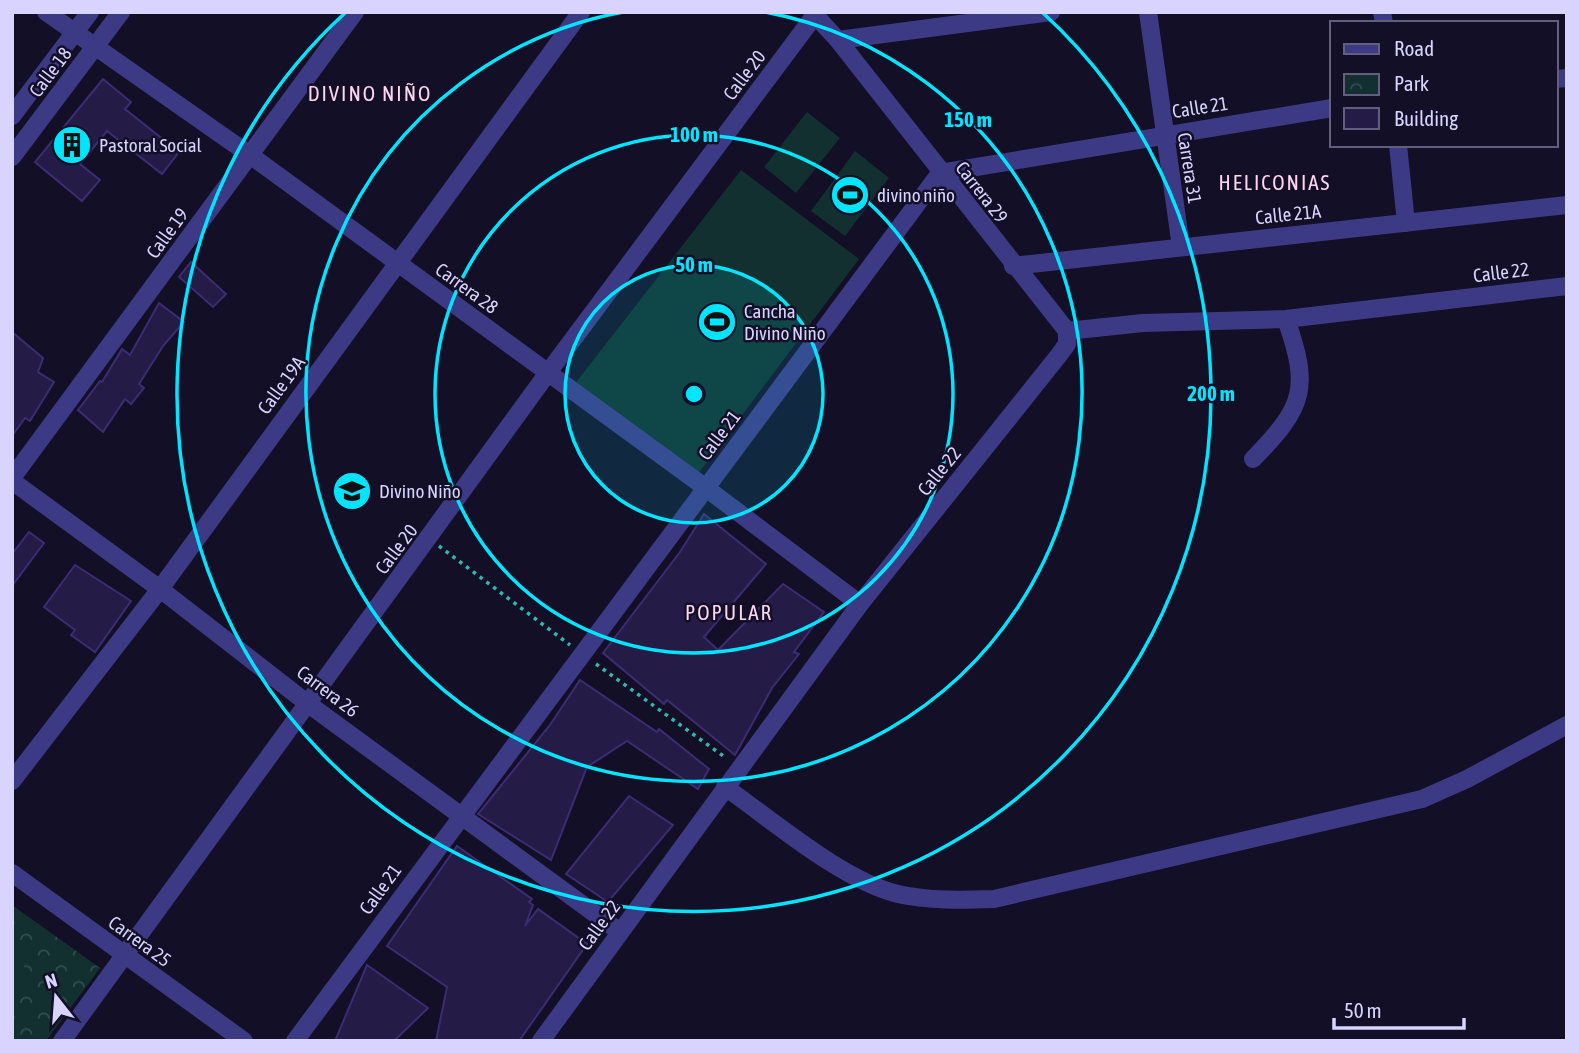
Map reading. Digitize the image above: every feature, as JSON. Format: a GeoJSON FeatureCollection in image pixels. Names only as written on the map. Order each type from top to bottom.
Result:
{"type":"FeatureCollection","features":[{"type":"Feature","properties":{"kind":"street","name":"Carrera 28"},"geometry":{"type":"LineString","coordinates":[[46,12],[250,155],[706,488],[860,604]]}},
{"type":"Feature","properties":{"kind":"street","name":"Calle 18"},"geometry":{"type":"LineString","coordinates":[[12,116],[90,12]]}},
{"type":"Feature","properties":{"kind":"street","name":"Calle 18"},"geometry":{"type":"LineString","coordinates":[[12,157],[121,12]]}},
{"type":"Feature","properties":{"kind":"street","name":"Calle 19"},"geometry":{"type":"LineString","coordinates":[[12,480],[355,12]]}},
{"type":"Feature","properties":{"kind":"street","name":"Calle 19A"},"geometry":{"type":"LineString","coordinates":[[12,781],[160,589],[581,12]]}},
{"type":"Feature","properties":{"kind":"street"},"geometry":{"type":"LineString","coordinates":[[838,40],[1051,12]]}},
{"type":"Feature","properties":{"kind":"street","name":"Carrera 31"},"geometry":{"type":"LineString","coordinates":[[1148,12],[1163,134],[1181,247]]}},
{"type":"Feature","properties":{"kind":"street","name":"Carrera 29"},"geometry":{"type":"LineString","coordinates":[[814,14],[838,40],[1013,266],[1067,331]]}},
{"type":"Feature","properties":{"kind":"street","name":"Calle 20"},"geometry":{"type":"LineString","coordinates":[[62,1041],[547,374],[814,14]]}},
{"type":"Feature","properties":{"kind":"street","name":"Calle 21"},"geometry":{"type":"LineString","coordinates":[[296,1041],[940,173],[1330,108]]}},
{"type":"Feature","properties":{"kind":"street"},"geometry":{"type":"LineString","coordinates":[[1398,147],[1406,223]]}},
{"type":"Feature","properties":{"kind":"street","name":"Calle 21A"},"geometry":{"type":"LineString","coordinates":[[1013,266],[1567,205]]}},
{"type":"Feature","properties":{"kind":"street","name":"Calle 22"},"geometry":{"type":"LineString","coordinates":[[541,1041],[860,604],[1059,355],[1067,344],[1067,331],[1143,323],[1286,319],[1567,286]]}},
{"type":"Feature","properties":{"kind":"street"},"geometry":{"type":"LineString","coordinates":[[1253,459],[1299,400],[1303,378],[1298,353],[1286,319]]}},
{"type":"Feature","properties":{"kind":"street","name":"Carrera 26"},"geometry":{"type":"LineString","coordinates":[[12,480],[160,589],[307,703],[620,932]]}},
{"type":"Feature","properties":{"kind":"street"},"geometry":{"type":"LineString","coordinates":[[725,787],[855,877],[896,894],[942,900],[994,899],[1422,799],[1467,779],[1567,725]]}},
{"type":"Feature","properties":{"kind":"street","name":"Carrera 25"},"geometry":{"type":"LineString","coordinates":[[12,873],[244,1041]]}},
{"type":"Feature","properties":{"kind":"green space","name":"divino niño"},"geometry":{"type":"Polygon","coordinates":[[[807,112],[840,138],[796,193],[764,167],[807,112]]]}},
{"type":"Feature","properties":{"kind":"green space","name":"divino niño"},"geometry":{"type":"Polygon","coordinates":[[[855,151],[889,178],[845,236],[811,211],[855,151]]]}},
{"type":"Feature","properties":{"kind":"green space","name":"Cancha Divino Niño"},"geometry":{"type":"Polygon","coordinates":[[[741,170],[859,259],[698,474],[574,385],[741,170]]]}},
{"type":"Feature","properties":{"kind":"green space"},"geometry":{"type":"Polygon","coordinates":[[[12,905],[100,968],[46,1041],[12,1041],[12,905]]]}},
{"type":"Feature","properties":{"kind":"green space"},"geometry":{"type":"Polygon","coordinates":[[[12,925],[32,994],[12,1000],[12,925]]]}},
{"type":"Feature","properties":{"kind":"building","name":"Pastoral Social"},"geometry":{"type":"Polygon","coordinates":[[[103,79],[131,102],[125,109],[179,152],[162,174],[107,131],[80,164],[100,180],[82,201],[35,162],[103,79]]]}},
{"type":"Feature","properties":{"kind":"building"},"geometry":{"type":"Polygon","coordinates":[[[191,262],[226,294],[213,307],[179,277],[191,262]]]}},
{"type":"Feature","properties":{"kind":"building"},"geometry":{"type":"Polygon","coordinates":[[[159,303],[184,322],[163,346],[139,384],[144,388],[131,404],[125,399],[103,432],[78,410],[100,381],[102,382],[122,349],[130,355],[159,303]]]}},
{"type":"Feature","properties":{"kind":"building"},"geometry":{"type":"Polygon","coordinates":[[[12,332],[43,358],[38,372],[54,382],[30,421],[25,418],[12,436],[12,332]]]}},
{"type":"Feature","properties":{"kind":"building"},"geometry":{"type":"Polygon","coordinates":[[[704,514],[766,564],[704,637],[718,650],[783,584],[824,612],[794,652],[799,654],[772,688],[735,755],[667,700],[664,704],[603,653],[680,552],[704,514]]]}},
{"type":"Feature","properties":{"kind":"building"},"geometry":{"type":"Polygon","coordinates":[[[29,532],[44,543],[12,586],[12,554],[29,532]]]}},
{"type":"Feature","properties":{"kind":"building"},"geometry":{"type":"Polygon","coordinates":[[[75,565],[131,601],[95,652],[71,635],[75,630],[44,607],[75,565]]]}},
{"type":"Feature","properties":{"kind":"building"},"geometry":{"type":"Polygon","coordinates":[[[580,680],[657,732],[659,729],[709,769],[698,789],[627,741],[587,767],[551,860],[478,814],[550,725],[580,680]]]}},
{"type":"Feature","properties":{"kind":"building"},"geometry":{"type":"Polygon","coordinates":[[[629,796],[673,825],[608,902],[566,874],[629,796]]]}},
{"type":"Feature","properties":{"kind":"building"},"geometry":{"type":"Polygon","coordinates":[[[457,846],[532,899],[529,902],[533,905],[525,926],[538,909],[587,944],[519,1041],[436,1041],[447,987],[387,946],[457,846]]]}},
{"type":"Feature","properties":{"kind":"building"},"geometry":{"type":"Polygon","coordinates":[[[367,965],[428,1008],[394,1041],[335,1041],[367,965]]]}},
{"type":"Feature","properties":{"kind":"place","name":"Pastoral Social"},"geometry":{"type":"Point","coordinates":[72,145]}},
{"type":"Feature","properties":{"kind":"place","name":"divino niño"},"geometry":{"type":"Point","coordinates":[850,195]}},
{"type":"Feature","properties":{"kind":"place","name":"Cancha Divino Niño"},"geometry":{"type":"Point","coordinates":[717,322]}},
{"type":"Feature","properties":{"kind":"place","name":"Divino Niño"},"geometry":{"type":"Point","coordinates":[352,491]}},
{"type":"Feature","properties":{"kind":"district","name":"DIVINO NIÑO"},"geometry":{"type":"Point","coordinates":[370,94]}},
{"type":"Feature","properties":{"kind":"district","name":"HELICONIAS"},"geometry":{"type":"Point","coordinates":[1275,183]}},
{"type":"Feature","properties":{"kind":"district","name":"POPULAR"},"geometry":{"type":"Point","coordinates":[729,613]}}]}
